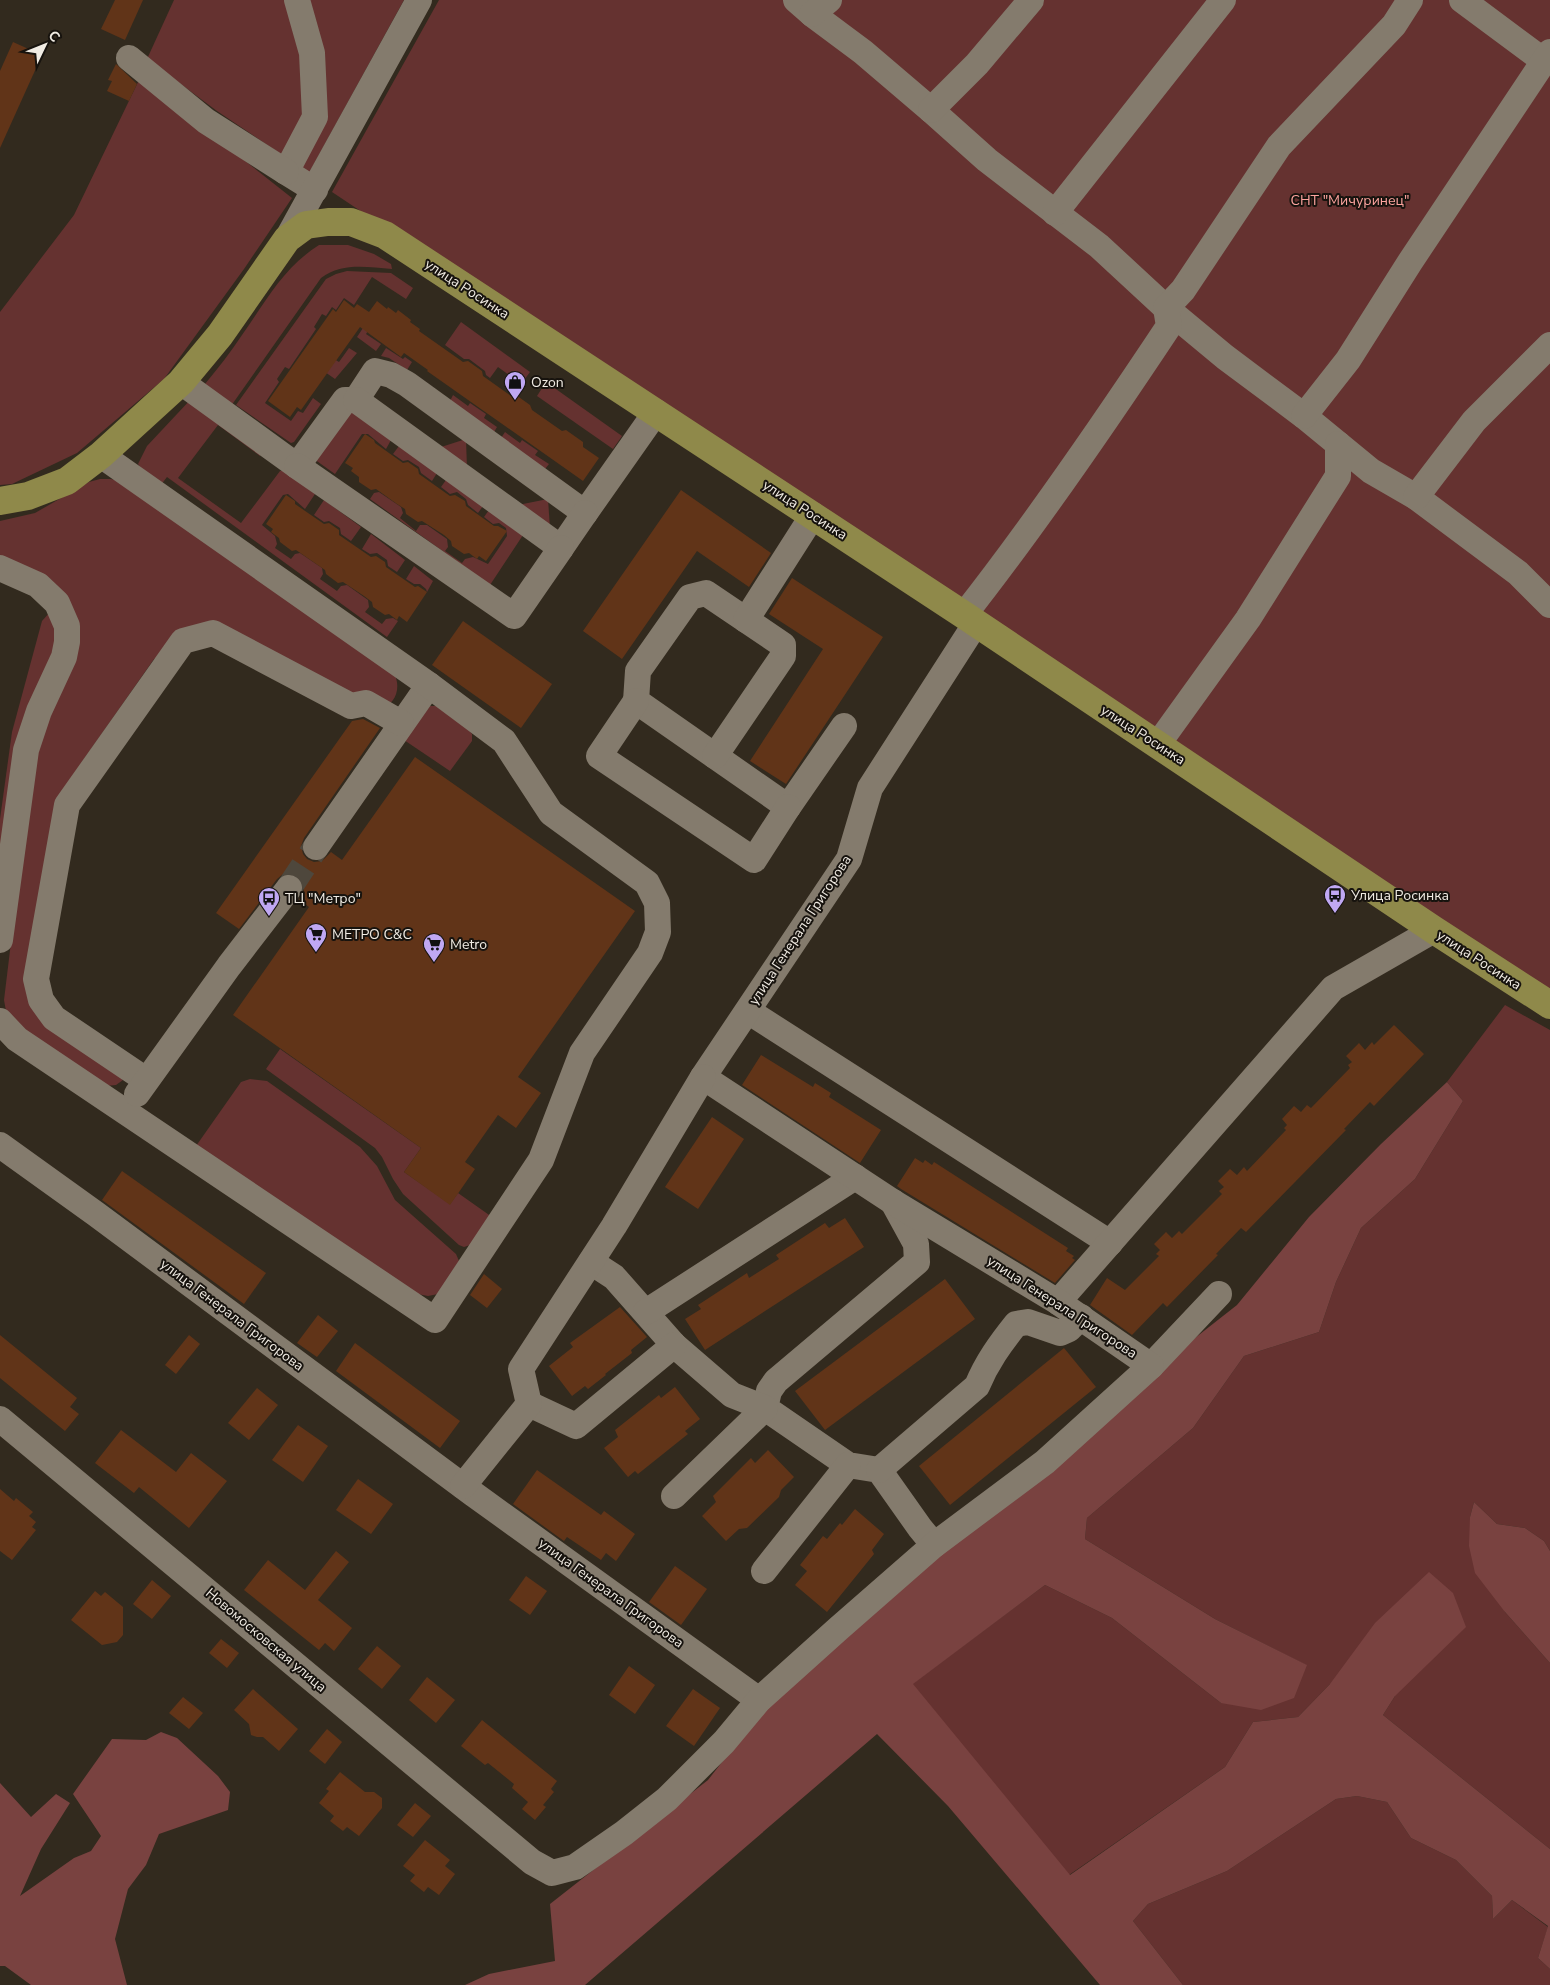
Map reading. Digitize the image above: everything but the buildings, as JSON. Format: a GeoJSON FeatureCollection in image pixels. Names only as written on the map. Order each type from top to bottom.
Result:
{"type":"FeatureCollection","features":[{"type":"Feature","properties":{"kind":"main road","name":"улица Росинка"},"geometry":{"type":"LineString","coordinates":[[0,501],[28,496],[67,481],[101,455],[181,382],[220,335],[287,239],[306,225],[328,222],[351,222],[385,235],[813,515],[1434,930],[1550,1005]]}},
{"type":"Feature","properties":{"kind":"street"},"geometry":{"type":"LineString","coordinates":[[286,172],[316,117],[312,53],[297,0]]}},
{"type":"Feature","properties":{"kind":"street"},"geometry":{"type":"LineString","coordinates":[[287,239],[419,0]]}},
{"type":"Feature","properties":{"kind":"street"},"geometry":{"type":"LineString","coordinates":[[931,110],[977,64],[1031,0]]}},
{"type":"Feature","properties":{"kind":"street"},"geometry":{"type":"LineString","coordinates":[[1055,213],[1223,0]]}},
{"type":"Feature","properties":{"kind":"street"},"geometry":{"type":"LineString","coordinates":[[1166,308],[1183,290],[1280,146],[1394,26],[1410,0]]}},
{"type":"Feature","properties":{"kind":"street"},"geometry":{"type":"LineString","coordinates":[[1304,416],[1348,360],[1410,262],[1547,56],[1462,0]]}},
{"type":"Feature","properties":{"kind":"street"},"geometry":{"type":"LineString","coordinates":[[812,5],[987,160],[1099,246],[1166,308],[1225,357],[1304,416],[1371,471],[1416,497],[1518,574],[1548,600]]}},
{"type":"Feature","properties":{"kind":"street"},"geometry":{"type":"LineString","coordinates":[[129,58],[206,121],[315,190]]}},
{"type":"Feature","properties":{"kind":"street","name":"улица Генерала Григорова"},"geometry":{"type":"LineString","coordinates":[[530,1404],[521,1369],[614,1226],[702,1077],[849,859],[870,788],[970,619],[1017,546],[1111,414],[1169,326],[1166,308]]}},
{"type":"Feature","properties":{"kind":"street"},"geometry":{"type":"LineString","coordinates":[[1416,497],[1474,421],[1550,345]]}},
{"type":"Feature","properties":{"kind":"street"},"geometry":{"type":"LineString","coordinates":[[356,400],[374,371],[391,376],[407,384],[585,512]]}},
{"type":"Feature","properties":{"kind":"street"},"geometry":{"type":"LineString","coordinates":[[181,382],[297,466],[514,616],[656,412]]}},
{"type":"Feature","properties":{"kind":"street"},"geometry":{"type":"LineString","coordinates":[[297,466],[345,400],[356,400],[561,548]]}},
{"type":"Feature","properties":{"kind":"street"},"geometry":{"type":"LineString","coordinates":[[1158,744],[1248,619],[1338,476],[1338,444]]}},
{"type":"Feature","properties":{"kind":"street"},"geometry":{"type":"LineString","coordinates":[[0,1021],[17,1039],[435,1320],[540,1160],[582,1053],[650,953],[658,932],[657,903],[646,883],[551,813],[504,741],[429,685],[101,455]]}},
{"type":"Feature","properties":{"kind":"street"},"geometry":{"type":"LineString","coordinates":[[746,620],[813,515]]}},
{"type":"Feature","properties":{"kind":"street"},"geometry":{"type":"LineString","coordinates":[[0,568],[38,585],[57,603],[67,626],[68,642],[64,657],[39,711],[26,750],[0,940]]}},
{"type":"Feature","properties":{"kind":"street"},"geometry":{"type":"LineString","coordinates":[[715,756],[783,656],[783,645],[706,593],[690,597],[638,671],[636,702],[599,756],[754,860],[788,806],[844,726]]}},
{"type":"Feature","properties":{"kind":"street"},"geometry":{"type":"LineString","coordinates":[[146,1080],[54,1018],[41,1000],[36,979],[67,805],[184,641],[213,633],[351,706],[366,703],[401,723]]}},
{"type":"Feature","properties":{"kind":"street"},"geometry":{"type":"LineString","coordinates":[[316,847],[429,685]]}},
{"type":"Feature","properties":{"kind":"street"},"geometry":{"type":"LineString","coordinates":[[636,702],[788,806]]}},
{"type":"Feature","properties":{"kind":"street"},"geometry":{"type":"LineString","coordinates":[[125,1111],[229,966],[289,888]]}},
{"type":"Feature","properties":{"kind":"street"},"geometry":{"type":"LineString","coordinates":[[1058,1302],[1333,988],[1434,930]]}},
{"type":"Feature","properties":{"kind":"street"},"geometry":{"type":"LineString","coordinates":[[748,1011],[1110,1243]]}},
{"type":"Feature","properties":{"kind":"street","name":"улица Генерала Григорова"},"geometry":{"type":"LineString","coordinates":[[0,1145],[463,1486],[759,1700],[934,1545],[1045,1462],[1151,1366],[1058,1302],[893,1202],[702,1077]]}},
{"type":"Feature","properties":{"kind":"street"},"geometry":{"type":"LineString","coordinates":[[646,1312],[855,1177]]}},
{"type":"Feature","properties":{"kind":"street"},"geometry":{"type":"LineString","coordinates":[[674,1496],[765,1408],[770,1391],[776,1381],[917,1262],[916,1244],[893,1202]]}},
{"type":"Feature","properties":{"kind":"street"},"geometry":{"type":"LineString","coordinates":[[591,1262],[614,1277],[674,1345],[732,1395],[765,1408],[848,1465],[879,1470],[934,1545]]}},
{"type":"Feature","properties":{"kind":"street"},"geometry":{"type":"LineString","coordinates":[[1151,1366],[1219,1294]]}},
{"type":"Feature","properties":{"kind":"street"},"geometry":{"type":"LineString","coordinates":[[879,1470],[977,1386],[997,1348],[1016,1324],[1028,1322],[1060,1333],[1069,1329],[1081,1317]]}},
{"type":"Feature","properties":{"kind":"street"},"geometry":{"type":"LineString","coordinates":[[463,1486],[530,1404],[576,1426],[674,1345]]}},
{"type":"Feature","properties":{"kind":"street","name":"Новомосковская улица"},"geometry":{"type":"LineString","coordinates":[[0,1419],[532,1862],[552,1873],[575,1867],[667,1800],[724,1742],[759,1700]]}},
{"type":"Feature","properties":{"kind":"street"},"geometry":{"type":"LineString","coordinates":[[764,1571],[848,1465]]}},
{"type":"Feature","properties":{"kind":"green space"},"geometry":{"type":"Polygon","coordinates":[[[174,0],[404,0],[309,173],[217,111],[147,59],[174,0]]]}},
{"type":"Feature","properties":{"kind":"green space","name":"СНТ \"Мичуринец\""},"geometry":{"type":"Polygon","coordinates":[[[439,0],[1550,0],[1550,1000],[970,622],[1091,425],[955,607],[332,192],[439,0]]]}},
{"type":"Feature","properties":{"kind":"green space"},"geometry":{"type":"Polygon","coordinates":[[[140,78],[292,198],[244,269],[164,379],[77,453],[12,484],[0,485],[0,312],[74,215],[140,78]]]}},
{"type":"Feature","properties":{"kind":"green space"},"geometry":{"type":"Polygon","coordinates":[[[319,245],[348,245],[374,254],[391,264],[392,269],[346,268],[329,273],[321,278],[231,406],[205,384],[229,354],[285,275],[306,254],[319,245]]]}},
{"type":"Feature","properties":{"kind":"green space"},"geometry":{"type":"Polygon","coordinates":[[[347,271],[391,273],[413,288],[406,299],[372,277],[354,305],[344,298],[336,310],[332,307],[326,316],[322,314],[314,327],[316,329],[289,369],[285,367],[277,379],[279,382],[265,403],[291,421],[298,411],[303,413],[313,398],[321,404],[294,442],[291,443],[236,405],[326,279],[347,271]]]}},
{"type":"Feature","properties":{"kind":"green space"},"geometry":{"type":"Polygon","coordinates":[[[461,322],[530,372],[521,384],[498,367],[490,378],[486,375],[485,371],[469,359],[464,359],[445,345],[461,322]]]}},
{"type":"Feature","properties":{"kind":"green space"},"geometry":{"type":"Polygon","coordinates":[[[363,328],[368,331],[366,334],[381,344],[376,351],[357,337],[363,328]]]}},
{"type":"Feature","properties":{"kind":"green space"},"geometry":{"type":"Polygon","coordinates":[[[349,348],[357,353],[335,379],[325,372],[334,359],[339,362],[349,348]]]}},
{"type":"Feature","properties":{"kind":"green space"},"geometry":{"type":"Polygon","coordinates":[[[386,348],[403,359],[405,357],[412,362],[407,370],[389,358],[381,356],[386,348]]]}},
{"type":"Feature","properties":{"kind":"green space"},"geometry":{"type":"Polygon","coordinates":[[[546,382],[622,436],[613,449],[537,396],[546,382]]]}},
{"type":"Feature","properties":{"kind":"green space"},"geometry":{"type":"Polygon","coordinates":[[[453,395],[468,406],[470,403],[486,414],[484,418],[497,427],[494,432],[450,401],[453,395]]]}},
{"type":"Feature","properties":{"kind":"green space"},"geometry":{"type":"Polygon","coordinates":[[[192,398],[261,451],[260,456],[218,425],[178,478],[241,523],[280,471],[284,471],[315,494],[305,509],[288,494],[283,495],[262,525],[275,536],[277,544],[275,548],[291,559],[295,554],[300,553],[322,568],[323,574],[320,579],[337,591],[341,586],[347,585],[368,600],[369,607],[365,612],[382,624],[386,619],[393,618],[398,621],[387,637],[167,477],[160,486],[145,474],[138,464],[147,446],[192,398]]]}},
{"type":"Feature","properties":{"kind":"green space"},"geometry":{"type":"Polygon","coordinates":[[[349,410],[391,440],[386,449],[368,434],[362,434],[335,474],[314,459],[349,410]]]}},
{"type":"Feature","properties":{"kind":"green space"},"geometry":{"type":"Polygon","coordinates":[[[505,432],[520,443],[522,440],[538,451],[535,455],[549,464],[545,469],[501,438],[505,432]]]}},
{"type":"Feature","properties":{"kind":"green space"},"geometry":{"type":"Polygon","coordinates":[[[466,439],[467,469],[438,448],[466,439]]]}},
{"type":"Feature","properties":{"kind":"green space"},"geometry":{"type":"Polygon","coordinates":[[[399,446],[437,473],[432,481],[421,473],[419,467],[408,460],[403,461],[393,454],[399,446]]]}},
{"type":"Feature","properties":{"kind":"green space"},"geometry":{"type":"Polygon","coordinates":[[[100,479],[122,482],[395,675],[397,681],[397,691],[393,700],[380,710],[227,629],[154,659],[84,759],[57,806],[27,986],[123,1080],[116,1085],[105,1086],[27,1036],[6,1011],[4,1000],[32,769],[78,632],[0,560],[0,521],[35,513],[89,482],[100,479]]]}},
{"type":"Feature","properties":{"kind":"green space"},"geometry":{"type":"Polygon","coordinates":[[[446,480],[483,506],[478,513],[457,492],[450,494],[441,487],[446,480]]]}},
{"type":"Feature","properties":{"kind":"green space"},"geometry":{"type":"Polygon","coordinates":[[[379,492],[401,507],[403,513],[400,518],[416,531],[420,525],[427,525],[447,539],[448,547],[445,551],[462,563],[465,559],[473,557],[488,564],[507,536],[506,528],[499,523],[493,524],[484,517],[489,510],[523,535],[490,585],[370,499],[374,493],[379,492]]]}},
{"type":"Feature","properties":{"kind":"green space"},"geometry":{"type":"Polygon","coordinates":[[[548,499],[550,528],[518,505],[548,499]]]}},
{"type":"Feature","properties":{"kind":"green space"},"geometry":{"type":"Polygon","coordinates":[[[324,500],[361,527],[351,541],[341,534],[340,528],[329,521],[324,522],[314,515],[324,500]]]}},
{"type":"Feature","properties":{"kind":"green space"},"geometry":{"type":"Polygon","coordinates":[[[371,534],[405,560],[397,572],[388,566],[387,560],[377,553],[370,554],[362,549],[371,534]]]}},
{"type":"Feature","properties":{"kind":"green space"},"geometry":{"type":"Polygon","coordinates":[[[414,566],[433,581],[427,592],[420,584],[414,584],[406,579],[414,566]]]}},
{"type":"Feature","properties":{"kind":"green space"},"geometry":{"type":"Polygon","coordinates":[[[50,612],[58,641],[0,861],[0,819],[12,732],[42,621],[50,612]]]}},
{"type":"Feature","properties":{"kind":"green space"},"geometry":{"type":"Polygon","coordinates":[[[430,706],[436,706],[472,734],[472,741],[450,771],[404,740],[430,706]]]}},
{"type":"Feature","properties":{"kind":"green space"},"geometry":{"type":"Polygon","coordinates":[[[1505,1005],[1550,1030],[1550,1551],[1544,1541],[1525,1528],[1497,1524],[1474,1502],[1470,1517],[1505,1612],[1550,1663],[1550,1849],[1383,1715],[1395,1696],[1330,1684],[1298,1717],[1253,1722],[1225,1767],[1069,1875],[912,1684],[1045,1585],[1112,1618],[1221,1703],[1306,1665],[1215,1619],[1085,1539],[1087,1518],[1193,1428],[1244,1356],[1319,1332],[1336,1282],[1361,1228],[1415,1179],[1463,1101],[1447,1082],[1505,1005]]]}},
{"type":"Feature","properties":{"kind":"green space"},"geometry":{"type":"Polygon","coordinates":[[[280,1049],[421,1148],[404,1172],[450,1204],[458,1193],[492,1217],[470,1245],[464,1247],[459,1245],[403,1194],[375,1148],[266,1069],[280,1049]]]}},
{"type":"Feature","properties":{"kind":"green space"},"geometry":{"type":"Polygon","coordinates":[[[250,1079],[267,1081],[360,1147],[377,1166],[395,1200],[456,1254],[459,1261],[438,1294],[428,1296],[418,1294],[196,1146],[241,1082],[250,1079]]]}},
{"type":"Feature","properties":{"kind":"green space"},"geometry":{"type":"Polygon","coordinates":[[[1357,1796],[1387,1802],[1411,1838],[1456,1860],[1492,1896],[1493,1919],[1512,1900],[1548,1927],[1538,1958],[1550,1969],[1550,1985],[1183,1985],[1133,1921],[1148,1904],[1227,1871],[1336,1799],[1357,1796]]]}},
{"type":"Feature","properties":{"kind":"shaded area"},"geometry":{"type":"Polygon","coordinates":[[[1447,1082],[1463,1101],[1415,1179],[1361,1228],[1336,1282],[1319,1332],[1244,1356],[1193,1428],[1087,1518],[1085,1539],[1215,1619],[1307,1665],[1294,1698],[1261,1710],[1221,1703],[1112,1618],[1045,1585],[913,1684],[1070,1875],[1225,1767],[1253,1722],[1298,1717],[1330,1684],[1375,1623],[1429,1572],[1453,1593],[1466,1627],[1395,1696],[1383,1715],[1550,1849],[1550,1969],[1538,1958],[1548,1926],[1512,1900],[1493,1919],[1492,1896],[1456,1860],[1411,1838],[1387,1802],[1357,1796],[1336,1799],[1227,1871],[1148,1904],[1133,1921],[1183,1985],[1100,1985],[948,1806],[877,1734],[585,1985],[465,1985],[489,1974],[555,1961],[550,1904],[708,1780],[828,1626],[1237,1305],[1309,1217],[1381,1144],[1447,1082]]]}},
{"type":"Feature","properties":{"kind":"shaded area"},"geometry":{"type":"Polygon","coordinates":[[[1474,1502],[1497,1524],[1525,1528],[1544,1541],[1550,1551],[1550,1663],[1505,1612],[1475,1573],[1469,1546],[1470,1517],[1474,1502]]]}},
{"type":"Feature","properties":{"kind":"shaded area"},"geometry":{"type":"Polygon","coordinates":[[[161,1732],[177,1738],[218,1776],[230,1792],[228,1810],[159,1834],[146,1865],[128,1889],[115,1939],[127,1985],[31,1985],[5,1966],[0,1966],[0,1783],[31,1817],[56,1794],[70,1803],[41,1849],[20,1896],[74,1858],[91,1851],[101,1836],[73,1794],[112,1739],[146,1740],[161,1732]]]}},
{"type":"Feature","properties":{"kind":"tunnel"},"geometry":{"type":"LineString","coordinates":[[289,888],[316,847]]}},
{"type":"Feature","properties":{"kind":"place","name":"Ozon"},"geometry":{"type":"Point","coordinates":[515,401]}},
{"type":"Feature","properties":{"kind":"place","name":"Улица Росинка"},"geometry":{"type":"Point","coordinates":[1335,914]}},
{"type":"Feature","properties":{"kind":"place","name":"ТЦ \"Метро\""},"geometry":{"type":"Point","coordinates":[269,917]}},
{"type":"Feature","properties":{"kind":"place","name":"МЕТРО С&С"},"geometry":{"type":"Point","coordinates":[316,953]}},
{"type":"Feature","properties":{"kind":"place","name":"Metro"},"geometry":{"type":"Point","coordinates":[434,963]}}]}
